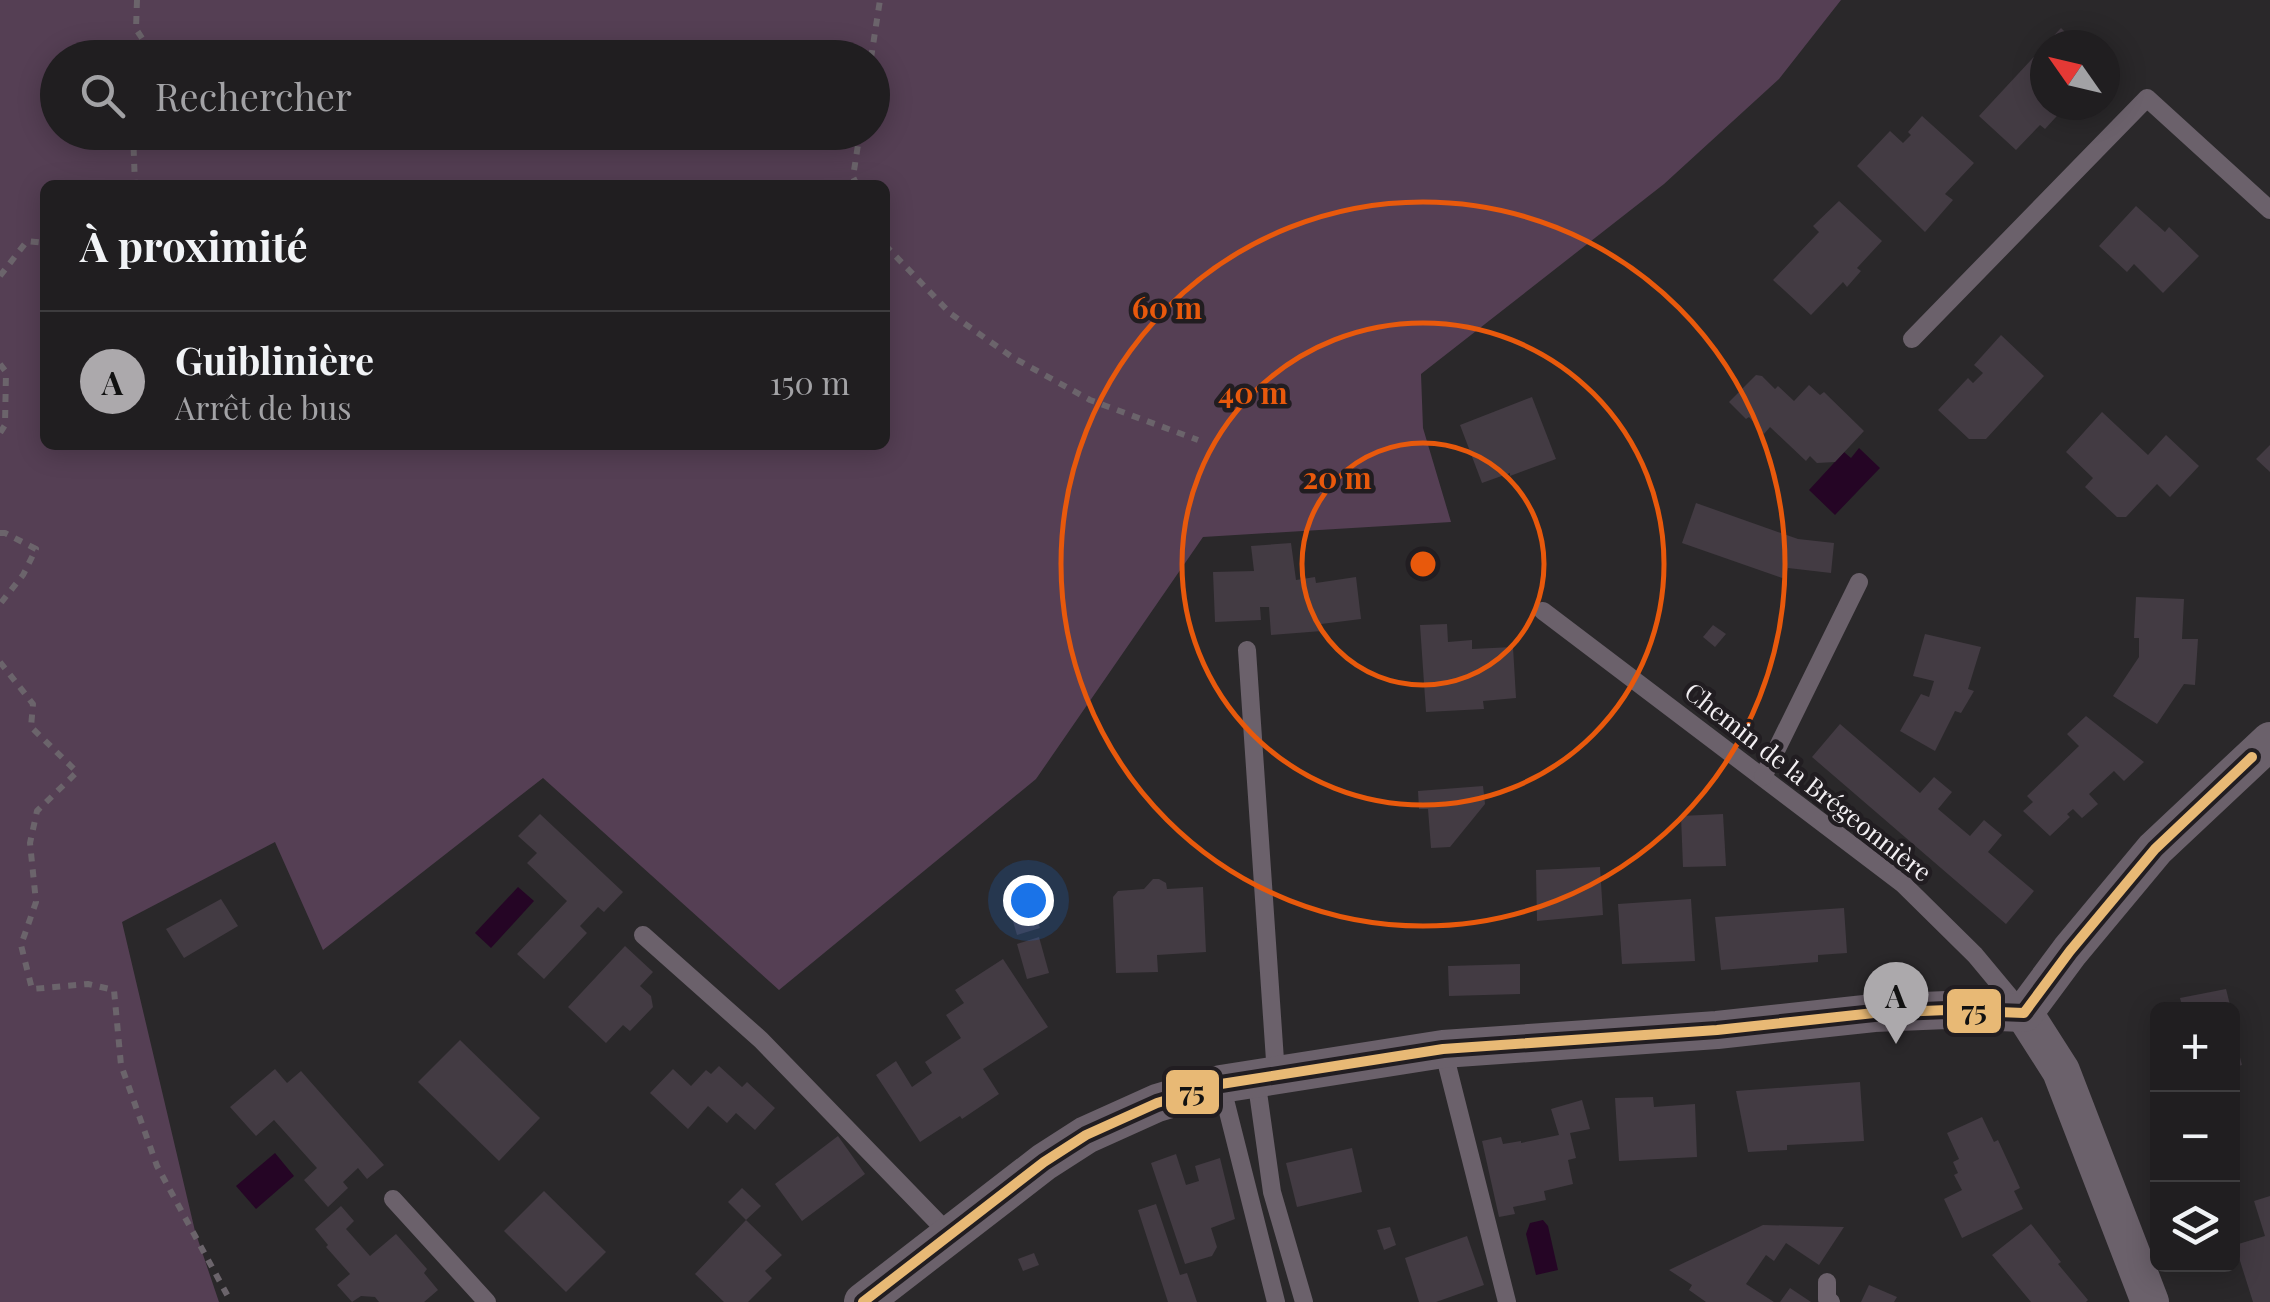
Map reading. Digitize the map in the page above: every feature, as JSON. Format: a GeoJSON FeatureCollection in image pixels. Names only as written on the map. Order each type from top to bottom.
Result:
{"type":"FeatureCollection","features":[{"type":"Feature","properties":{"kind":"street"},"geometry":{"type":"LineString","coordinates":[[2024,1013],[2155,848],[2264,756]]}},
{"type":"Feature","properties":{"kind":"street"},"geometry":{"type":"LineString","coordinates":[[872,1300],[1044,1162],[1086,1135],[1157,1103],[1251,1079],[1443,1049],[1717,1030],[1874,1014],[1948,1010],[2024,1013]]}},
{"type":"Feature","properties":{"kind":"street"},"geometry":{"type":"LineString","coordinates":[[2024,1013],[2061,1071],[2150,1302]]}},
{"type":"Feature","properties":{"kind":"lane"},"geometry":{"type":"LineString","coordinates":[[1912,340],[2148,98],[2270,210]]}},
{"type":"Feature","properties":{"kind":"lane"},"geometry":{"type":"LineString","coordinates":[[1763,777],[1859,582]]}},
{"type":"Feature","properties":{"kind":"lane","name":"Chemin de la Brégeonnière"},"geometry":{"type":"LineString","coordinates":[[1544,611],[1903,884],[1975,955],[2024,1013]]}},
{"type":"Feature","properties":{"kind":"lane"},"geometry":{"type":"LineString","coordinates":[[1247,650],[1251,1079],[1276,1302]]}},
{"type":"Feature","properties":{"kind":"lane"},"geometry":{"type":"LineString","coordinates":[[642,935],[762,1040],[950,1236]]}},
{"type":"Feature","properties":{"kind":"lane"},"geometry":{"type":"LineString","coordinates":[[1443,1049],[1507,1302]]}},
{"type":"Feature","properties":{"kind":"lane"},"geometry":{"type":"LineString","coordinates":[[1251,1079],[1272,1192],[1304,1302]]}},
{"type":"Feature","properties":{"kind":"lane"},"geometry":{"type":"LineString","coordinates":[[393,1199],[488,1302]]}},
{"type":"Feature","properties":{"kind":"lane"},"geometry":{"type":"LineString","coordinates":[[1827,1282],[1826,1299],[1831,1302]]}},
{"type":"Feature","properties":{"kind":"path"},"geometry":{"type":"LineString","coordinates":[[137,0],[136,29],[143,40]]}},
{"type":"Feature","properties":{"kind":"path"},"geometry":{"type":"LineString","coordinates":[[874,40],[880,0]]}},
{"type":"Feature","properties":{"kind":"path"},"geometry":{"type":"LineString","coordinates":[[134,150],[135,180]]}},
{"type":"Feature","properties":{"kind":"path"},"geometry":{"type":"LineString","coordinates":[[854,180],[857,150]]}},
{"type":"Feature","properties":{"kind":"path"},"geometry":{"type":"LineString","coordinates":[[0,276],[28,241],[40,242]]}},
{"type":"Feature","properties":{"kind":"path"},"geometry":{"type":"LineString","coordinates":[[890,250],[950,314],[1012,357],[1090,400],[1198,440]]}},
{"type":"Feature","properties":{"kind":"path"},"geometry":{"type":"LineString","coordinates":[[0,364],[6,372],[5,425],[0,433]]}},
{"type":"Feature","properties":{"kind":"path"},"geometry":{"type":"LineString","coordinates":[[0,533],[36,549],[23,575],[0,604]]}},
{"type":"Feature","properties":{"kind":"path"},"geometry":{"type":"LineString","coordinates":[[0,662],[32,704],[31,727],[77,772],[36,810],[30,843],[36,902],[21,944],[32,989],[88,984],[114,990],[121,1064],[157,1166],[231,1302]]}},
{"type":"Feature","properties":{"kind":"shaded area"},"geometry":{"type":"Polygon","coordinates":[[[0,0],[1841,0],[1779,79],[1664,184],[1421,374],[1423,428],[1451,522],[1203,537],[1036,779],[779,990],[543,778],[323,950],[275,842],[122,922],[195,1231],[219,1302],[0,1302],[0,0]]]}},
{"type":"Feature","properties":{"kind":"shaded area"},"geometry":{"type":"Polygon","coordinates":[[[1859,448],[1880,468],[1835,515],[1809,490],[1844,452],[1851,458],[1859,448]]]}},
{"type":"Feature","properties":{"kind":"shaded area"},"geometry":{"type":"Polygon","coordinates":[[[518,887],[534,901],[491,948],[475,933],[518,887]]]}},
{"type":"Feature","properties":{"kind":"shaded area"},"geometry":{"type":"Polygon","coordinates":[[[275,1153],[294,1176],[256,1209],[236,1186],[275,1153]]]}},
{"type":"Feature","properties":{"kind":"shaded area"},"geometry":{"type":"Polygon","coordinates":[[[1543,1220],[1548,1226],[1558,1270],[1536,1275],[1526,1234],[1530,1223],[1543,1220]]]}},
{"type":"Feature","properties":{"kind":"building"},"geometry":{"type":"Polygon","coordinates":[[[2030,61],[2030,120],[2053,120],[2045,129],[2040,125],[2016,150],[1979,116],[2030,61]]]}},
{"type":"Feature","properties":{"kind":"building"},"geometry":{"type":"Polygon","coordinates":[[[1922,116],[1974,163],[1945,194],[1953,200],[1925,232],[1857,166],[1890,131],[1903,143],[1922,116]]]}},
{"type":"Feature","properties":{"kind":"building"},"geometry":{"type":"Polygon","coordinates":[[[1839,201],[1882,241],[1857,268],[1861,271],[1847,287],[1843,282],[1811,315],[1773,280],[1819,232],[1813,226],[1839,201]]]}},
{"type":"Feature","properties":{"kind":"building"},"geometry":{"type":"Polygon","coordinates":[[[2136,206],[2165,232],[2169,227],[2199,256],[2163,293],[2134,264],[2127,272],[2099,246],[2136,206]]]}},
{"type":"Feature","properties":{"kind":"building"},"geometry":{"type":"Polygon","coordinates":[[[2001,335],[2044,376],[1986,439],[1969,439],[1938,410],[1968,378],[1973,383],[1983,373],[1974,365],[2001,335]]]}},
{"type":"Feature","properties":{"kind":"building"},"geometry":{"type":"Polygon","coordinates":[[[1756,375],[1775,389],[1778,386],[1794,401],[1809,385],[1820,395],[1824,392],[1864,431],[1835,462],[1817,463],[1810,456],[1806,461],[1770,427],[1764,434],[1729,402],[1756,375]]]}},
{"type":"Feature","properties":{"kind":"building"},"geometry":{"type":"Polygon","coordinates":[[[1532,397],[1556,459],[1482,483],[1460,425],[1532,397]]]}},
{"type":"Feature","properties":{"kind":"building"},"geometry":{"type":"Polygon","coordinates":[[[2102,412],[2148,455],[2166,435],[2199,466],[2170,497],[2157,484],[2126,517],[2117,517],[2085,487],[2093,478],[2066,452],[2102,412]]]}},
{"type":"Feature","properties":{"kind":"building"},"geometry":{"type":"Polygon","coordinates":[[[2270,445],[2270,472],[2256,459],[2270,445]]]}},
{"type":"Feature","properties":{"kind":"building"},"geometry":{"type":"Polygon","coordinates":[[[1696,503],[1798,539],[1834,543],[1831,573],[1788,568],[1785,579],[1682,543],[1696,503]]]}},
{"type":"Feature","properties":{"kind":"building"},"geometry":{"type":"Polygon","coordinates":[[[1291,543],[1296,580],[1315,577],[1316,583],[1356,577],[1361,619],[1321,624],[1322,631],[1271,635],[1269,607],[1260,607],[1261,620],[1215,622],[1213,572],[1254,571],[1251,546],[1291,543]]]}},
{"type":"Feature","properties":{"kind":"building"},"geometry":{"type":"Polygon","coordinates":[[[2136,597],[2184,599],[2182,639],[2198,639],[2195,685],[2184,684],[2157,724],[2113,696],[2139,657],[2139,638],[2134,638],[2136,597]]]}},
{"type":"Feature","properties":{"kind":"building"},"geometry":{"type":"Polygon","coordinates":[[[1447,624],[1448,642],[1472,640],[1472,649],[1513,647],[1516,698],[1483,701],[1484,709],[1426,712],[1420,625],[1447,624]]]}},
{"type":"Feature","properties":{"kind":"building"},"geometry":{"type":"Polygon","coordinates":[[[1713,625],[1726,634],[1715,647],[1703,637],[1713,625]]]}},
{"type":"Feature","properties":{"kind":"building"},"geometry":{"type":"Polygon","coordinates":[[[1925,634],[1981,647],[1968,689],[1974,691],[1961,713],[1955,711],[1935,751],[1900,731],[1921,694],[1929,697],[1934,681],[1913,676],[1925,634]]]}},
{"type":"Feature","properties":{"kind":"building"},"geometry":{"type":"Polygon","coordinates":[[[2086,716],[2144,762],[2124,781],[2114,771],[2089,794],[2098,804],[2082,818],[2073,809],[2050,836],[2023,811],[2033,802],[2027,796],[2079,746],[2067,734],[2086,716]]]}},
{"type":"Feature","properties":{"kind":"building"},"geometry":{"type":"Polygon","coordinates":[[[1840,724],[1920,793],[1934,777],[1952,792],[1938,809],[1970,836],[1984,820],[2002,835],[1988,852],[2034,891],[2006,924],[1812,757],[1840,724]]]}},
{"type":"Feature","properties":{"kind":"building"},"geometry":{"type":"Polygon","coordinates":[[[1483,786],[1485,804],[1450,847],[1431,848],[1428,809],[1419,809],[1418,791],[1483,786]]]}},
{"type":"Feature","properties":{"kind":"building"},"geometry":{"type":"Polygon","coordinates":[[[540,814],[623,892],[604,912],[598,907],[580,926],[587,933],[544,979],[517,954],[567,901],[527,863],[537,853],[518,836],[540,814]]]}},
{"type":"Feature","properties":{"kind":"building"},"geometry":{"type":"Polygon","coordinates":[[[1723,814],[1726,866],[1683,867],[1681,816],[1723,814]]]}},
{"type":"Feature","properties":{"kind":"building"},"geometry":{"type":"Polygon","coordinates":[[[1600,867],[1603,915],[1537,921],[1536,870],[1600,867]]]}},
{"type":"Feature","properties":{"kind":"building"},"geometry":{"type":"Polygon","coordinates":[[[1153,879],[1166,883],[1167,889],[1203,887],[1206,952],[1157,955],[1158,972],[1116,973],[1113,897],[1118,891],[1144,889],[1153,879]]]}},
{"type":"Feature","properties":{"kind":"building"},"geometry":{"type":"Polygon","coordinates":[[[221,899],[238,926],[184,958],[166,929],[221,899]]]}},
{"type":"Feature","properties":{"kind":"building"},"geometry":{"type":"Polygon","coordinates":[[[1691,899],[1695,961],[1622,964],[1618,904],[1691,899]]]}},
{"type":"Feature","properties":{"kind":"building"},"geometry":{"type":"Polygon","coordinates":[[[1033,905],[1040,928],[1017,935],[1010,911],[1033,905]]]}},
{"type":"Feature","properties":{"kind":"building"},"geometry":{"type":"Polygon","coordinates":[[[1844,908],[1847,953],[1818,955],[1818,962],[1721,970],[1715,917],[1844,908]]]}},
{"type":"Feature","properties":{"kind":"building"},"geometry":{"type":"Polygon","coordinates":[[[1039,937],[1049,973],[1027,979],[1017,944],[1039,937]]]}},
{"type":"Feature","properties":{"kind":"building"},"geometry":{"type":"Polygon","coordinates":[[[625,946],[653,972],[640,986],[651,996],[653,1007],[630,1031],[623,1025],[606,1043],[568,1007],[625,946]]]}},
{"type":"Feature","properties":{"kind":"building"},"geometry":{"type":"Polygon","coordinates":[[[1003,959],[1048,1027],[983,1069],[999,1094],[920,1142],[876,1075],[896,1061],[912,1087],[932,1073],[925,1062],[961,1038],[946,1015],[964,1003],[955,990],[1003,959]]]}},
{"type":"Feature","properties":{"kind":"building"},"geometry":{"type":"Polygon","coordinates":[[[1520,964],[1520,994],[1449,996],[1448,966],[1520,964]]]}},
{"type":"Feature","properties":{"kind":"building"},"geometry":{"type":"Polygon","coordinates":[[[2226,989],[2229,1002],[2181,1002],[2180,998],[2226,989]]]}},
{"type":"Feature","properties":{"kind":"building"},"geometry":{"type":"Polygon","coordinates":[[[460,1040],[540,1118],[499,1161],[418,1082],[460,1040]]]}},
{"type":"Feature","properties":{"kind":"building"},"geometry":{"type":"Polygon","coordinates":[[[719,1066],[742,1087],[747,1082],[775,1108],[755,1130],[736,1113],[727,1123],[708,1106],[688,1129],[650,1093],[673,1069],[691,1086],[706,1070],[711,1074],[719,1066]]]}},
{"type":"Feature","properties":{"kind":"building"},"geometry":{"type":"Polygon","coordinates":[[[275,1069],[287,1083],[301,1071],[384,1165],[367,1179],[358,1168],[343,1182],[348,1188],[328,1207],[304,1180],[317,1168],[274,1120],[256,1136],[230,1107],[275,1069]]]}},
{"type":"Feature","properties":{"kind":"building"},"geometry":{"type":"Polygon","coordinates":[[[1860,1082],[1864,1141],[1787,1145],[1787,1150],[1748,1152],[1736,1091],[1860,1082]]]}},
{"type":"Feature","properties":{"kind":"building"},"geometry":{"type":"Polygon","coordinates":[[[1653,1097],[1654,1107],[1695,1104],[1697,1157],[1619,1161],[1615,1098],[1653,1097]]]}},
{"type":"Feature","properties":{"kind":"building"},"geometry":{"type":"Polygon","coordinates":[[[1582,1100],[1590,1129],[1570,1133],[1576,1158],[1568,1160],[1573,1184],[1544,1191],[1546,1200],[1513,1207],[1515,1214],[1499,1217],[1482,1141],[1501,1137],[1503,1144],[1521,1143],[1559,1135],[1551,1109],[1582,1100]]]}},
{"type":"Feature","properties":{"kind":"building"},"geometry":{"type":"Polygon","coordinates":[[[1982,1117],[2016,1179],[2020,1188],[2014,1191],[2023,1209],[1962,1238],[1944,1199],[1962,1190],[1954,1175],[1958,1173],[1953,1162],[1959,1159],[1947,1133],[1982,1117]]]}},
{"type":"Feature","properties":{"kind":"building"},"geometry":{"type":"Polygon","coordinates":[[[838,1136],[865,1174],[802,1221],[775,1184],[838,1136]]]}},
{"type":"Feature","properties":{"kind":"building"},"geometry":{"type":"Polygon","coordinates":[[[1352,1148],[1362,1192],[1297,1207],[1286,1163],[1352,1148]]]}},
{"type":"Feature","properties":{"kind":"building"},"geometry":{"type":"Polygon","coordinates":[[[1176,1154],[1186,1185],[1199,1181],[1195,1166],[1220,1158],[1235,1219],[1211,1228],[1217,1247],[1212,1256],[1185,1264],[1151,1163],[1176,1154]]]}},
{"type":"Feature","properties":{"kind":"building"},"geometry":{"type":"Polygon","coordinates":[[[742,1188],[761,1206],[746,1220],[728,1202],[742,1188]]]}},
{"type":"Feature","properties":{"kind":"building"},"geometry":{"type":"Polygon","coordinates":[[[544,1191],[606,1252],[566,1292],[504,1231],[544,1191]]]}},
{"type":"Feature","properties":{"kind":"building"},"geometry":{"type":"Polygon","coordinates":[[[2270,1196],[2270,1302],[2253,1302],[2240,1261],[2240,1244],[2265,1236],[2254,1201],[2270,1196]]]}},
{"type":"Feature","properties":{"kind":"building"},"geometry":{"type":"Polygon","coordinates":[[[1156,1204],[1180,1275],[1187,1273],[1197,1302],[1168,1302],[1138,1210],[1156,1204]]]}},
{"type":"Feature","properties":{"kind":"building"},"geometry":{"type":"Polygon","coordinates":[[[341,1206],[354,1221],[346,1229],[370,1256],[396,1234],[427,1269],[424,1273],[438,1290],[424,1302],[379,1302],[375,1297],[361,1296],[352,1302],[337,1285],[350,1274],[315,1229],[341,1206]]]}},
{"type":"Feature","properties":{"kind":"building"},"geometry":{"type":"Polygon","coordinates":[[[746,1220],[782,1255],[765,1271],[772,1278],[748,1302],[724,1302],[695,1274],[746,1220]]]}},
{"type":"Feature","properties":{"kind":"building"},"geometry":{"type":"Polygon","coordinates":[[[2031,1224],[2086,1302],[2031,1302],[1992,1255],[2031,1224]]]}},
{"type":"Feature","properties":{"kind":"building"},"geometry":{"type":"Polygon","coordinates":[[[1763,1225],[1844,1227],[1819,1265],[1786,1243],[1774,1261],[1766,1255],[1746,1284],[1774,1302],[1706,1302],[1689,1290],[1692,1285],[1669,1270],[1763,1225]]]}},
{"type":"Feature","properties":{"kind":"building"},"geometry":{"type":"Polygon","coordinates":[[[1390,1227],[1396,1245],[1384,1250],[1377,1230],[1390,1227]]]}},
{"type":"Feature","properties":{"kind":"building"},"geometry":{"type":"Polygon","coordinates":[[[1467,1236],[1484,1285],[1436,1302],[1419,1302],[1405,1258],[1467,1236]]]}},
{"type":"Feature","properties":{"kind":"building"},"geometry":{"type":"Polygon","coordinates":[[[1034,1253],[1039,1265],[1023,1271],[1018,1259],[1034,1253]]]}},
{"type":"Feature","properties":{"kind":"building"},"geometry":{"type":"Polygon","coordinates":[[[1869,1285],[1897,1297],[1894,1302],[1861,1302],[1869,1285]]]}},
{"type":"Feature","properties":{"kind":"building"},"geometry":{"type":"Polygon","coordinates":[[[1790,1288],[1811,1302],[1780,1302],[1790,1288]]]}},
{"type":"Feature","properties":{"kind":"transit line","name":"75"},"geometry":{"type":"LineString","coordinates":[[863,1302],[1044,1162],[1086,1135],[1157,1103],[1221,1084],[1443,1049],[1717,1030],[1874,1013],[2024,1013],[2155,849],[2252,757]]}},
{"type":"Feature","properties":{"kind":"place","name":"Guiblinière"},"geometry":{"type":"Point","coordinates":[1896,1044]}}]}
